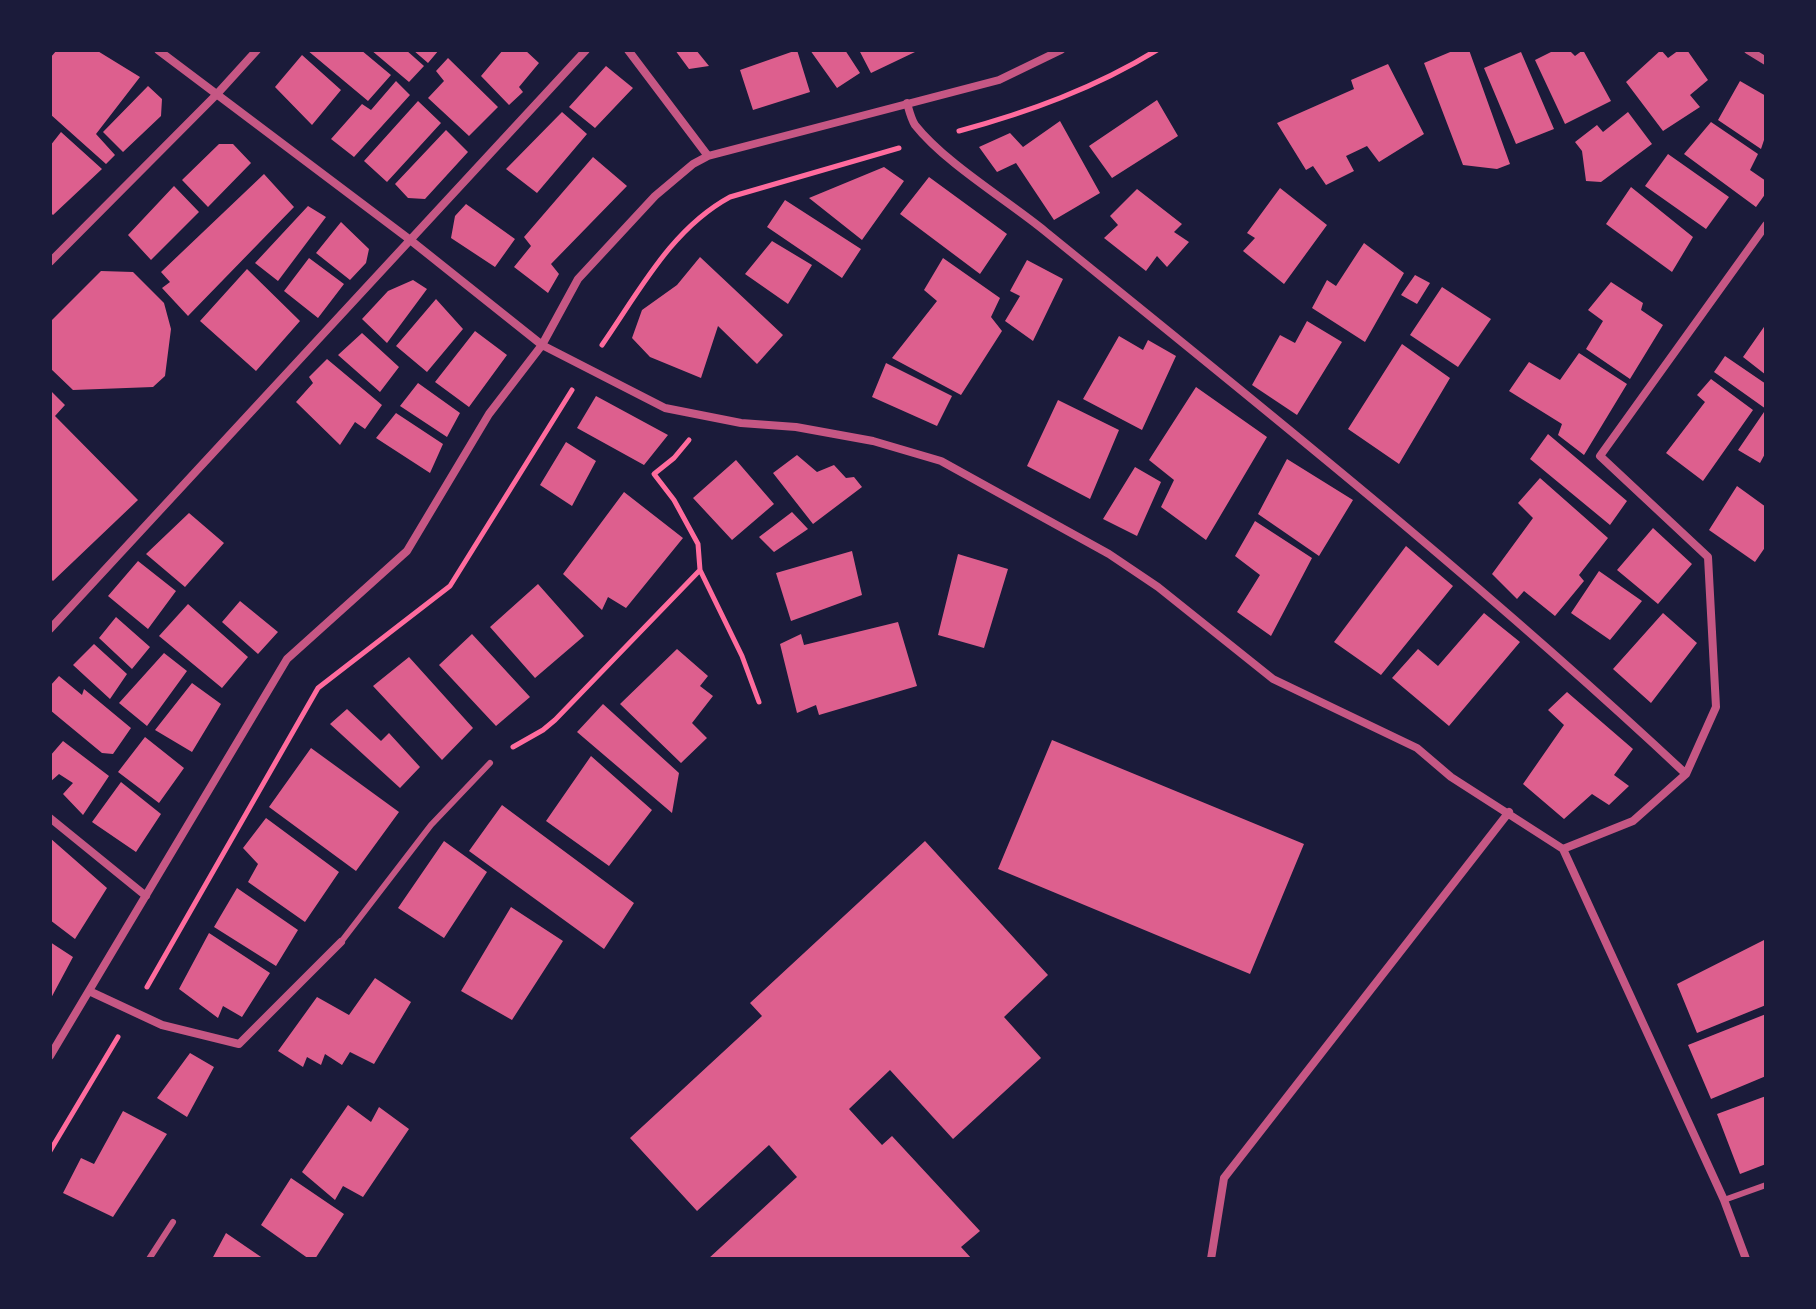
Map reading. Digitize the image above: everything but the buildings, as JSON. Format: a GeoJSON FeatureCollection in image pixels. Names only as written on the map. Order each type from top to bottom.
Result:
{"type":"FeatureCollection","features":[{"type":"Feature","properties":{"kind":"street"},"geometry":{"type":"LineString","coordinates":[[158,50],[409,239],[542,345],[665,408],[741,423],[827,432],[873,441],[941,461],[1109,554],[1158,587],[1273,679],[1417,748],[1451,777],[1563,849],[1724,1200],[1746,1259]]}},
{"type":"Feature","properties":{"kind":"street"},"geometry":{"type":"LineString","coordinates":[[50,262],[257,50]]}},
{"type":"Feature","properties":{"kind":"street"},"geometry":{"type":"LineString","coordinates":[[50,629],[586,50]]}},
{"type":"Feature","properties":{"kind":"street"},"geometry":{"type":"LineString","coordinates":[[628,50],[708,156]]}},
{"type":"Feature","properties":{"kind":"street"},"geometry":{"type":"LineString","coordinates":[[50,1056],[287,659],[407,551],[489,414],[542,345],[578,279],[655,196],[693,164],[708,156],[999,80],[1061,50]]}},
{"type":"Feature","properties":{"kind":"street"},"geometry":{"type":"LineString","coordinates":[[1748,50],[1766,61]]}},
{"type":"Feature","properties":{"kind":"street"},"geometry":{"type":"LineString","coordinates":[[907,103],[913,123],[942,153],[1013,205],[1350,479],[1584,678],[1686,774]]}},
{"type":"Feature","properties":{"kind":"street"},"geometry":{"type":"LineString","coordinates":[[1563,849],[1633,821],[1686,774],[1716,707],[1708,557],[1600,456],[1766,225]]}},
{"type":"Feature","properties":{"kind":"street"},"geometry":{"type":"LineString","coordinates":[[1211,1259],[1224,1178],[1509,812]]}},
{"type":"Feature","properties":{"kind":"street"},"geometry":{"type":"LineString","coordinates":[[50,818],[146,896]]}},
{"type":"Feature","properties":{"kind":"street"},"geometry":{"type":"LineString","coordinates":[[89,991],[162,1025],[239,1044],[341,942]]}},
{"type":"Feature","properties":{"kind":"lane"},"geometry":{"type":"LineString","coordinates":[[341,942],[431,825],[490,763]]}},
{"type":"Feature","properties":{"kind":"lane"},"geometry":{"type":"LineString","coordinates":[[1724,1200],[1766,1185]]}},
{"type":"Feature","properties":{"kind":"lane"},"geometry":{"type":"LineString","coordinates":[[149,1259],[173,1222]]}},
{"type":"Feature","properties":{"kind":"path"},"geometry":{"type":"LineString","coordinates":[[50,1151],[318,688],[450,586],[586,368],[671,245],[711,208],[730,197],[1004,119],[1061,99],[1123,71],[1157,50]]}},
{"type":"Feature","properties":{"kind":"path"},"geometry":{"type":"LineString","coordinates":[[707,417],[674,458],[654,474],[674,500],[698,544],[700,570],[742,656],[759,702]]}},
{"type":"Feature","properties":{"kind":"path"},"geometry":{"type":"LineString","coordinates":[[490,763],[555,720],[700,570]]}}]}
